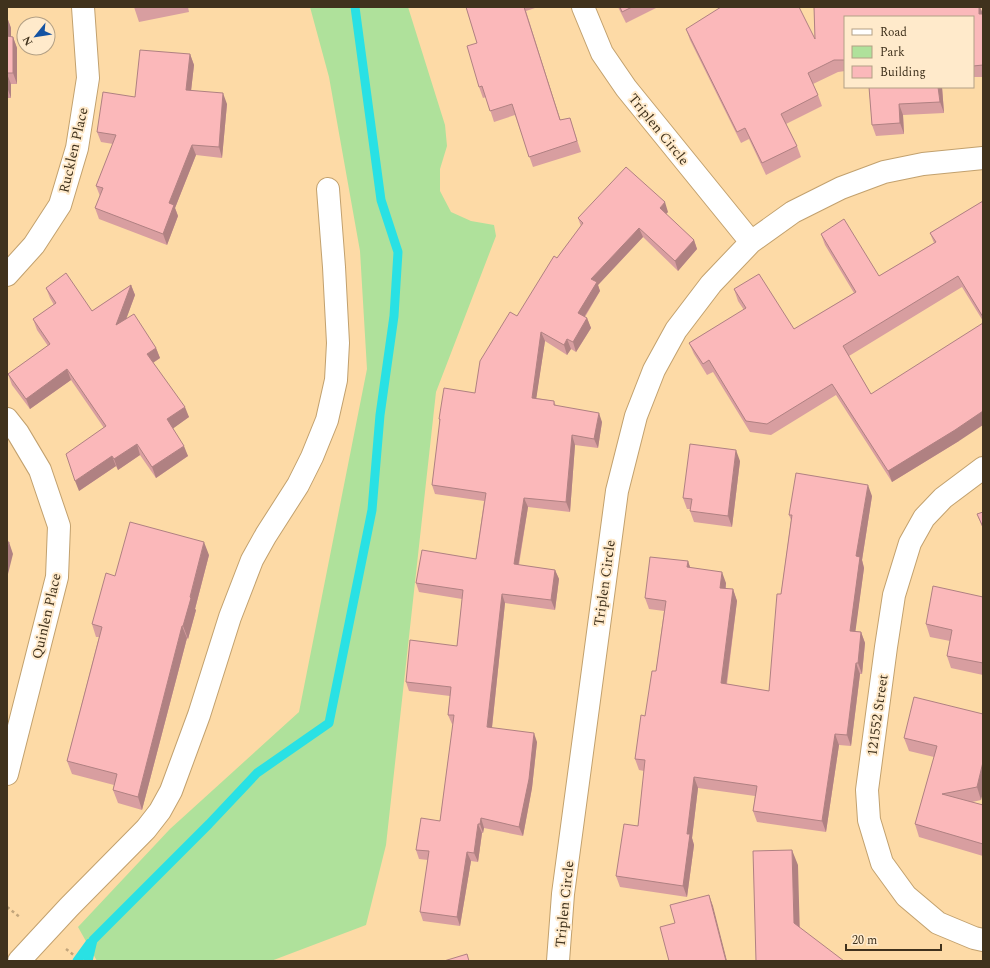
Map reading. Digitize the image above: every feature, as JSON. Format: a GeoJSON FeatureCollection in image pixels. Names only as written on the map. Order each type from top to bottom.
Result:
{"type":"FeatureCollection","features":[{"type":"Feature","properties":{"kind":"street","name":"Rucklen Place"},"geometry":{"type":"LineString","coordinates":[[7,275],[34,245],[60,205],[77,148],[88,78],[83,7]]}},
{"type":"Feature","properties":{"kind":"street","name":"Triplen Circle"},"geometry":{"type":"LineString","coordinates":[[583,7],[602,53],[626,88],[751,242]]}},
{"type":"Feature","properties":{"kind":"street","name":"Triplen Circle"},"geometry":{"type":"LineString","coordinates":[[558,961],[563,894],[617,491],[636,416],[654,370],[676,330],[711,284],[751,242],[792,212],[841,188],[877,175],[923,164],[983,158]]}},
{"type":"Feature","properties":{"kind":"street"},"geometry":{"type":"LineString","coordinates":[[18,961],[146,829],[160,811],[170,791],[199,715],[230,617],[252,560],[298,485],[312,457],[327,420],[336,380],[338,343],[328,189]]}},
{"type":"Feature","properties":{"kind":"street","name":"Quinlen Place"},"geometry":{"type":"LineString","coordinates":[[7,419],[18,433],[40,470],[59,526],[57,578],[7,774]]}},
{"type":"Feature","properties":{"kind":"street","name":"121552 Street"},"geometry":{"type":"LineString","coordinates":[[983,468],[943,498],[924,518],[910,543],[894,595],[867,790],[869,820],[882,863],[906,896],[938,923],[974,938],[983,940]]}},
{"type":"Feature","properties":{"kind":"green space"},"geometry":{"type":"Polygon","coordinates":[[[310,7],[408,7],[445,125],[447,146],[440,169],[440,191],[451,212],[471,221],[494,225],[496,236],[436,392],[386,845],[366,925],[271,961],[97,961],[78,927],[170,829],[299,712],[367,369],[360,251],[329,77],[310,7]]]}},
{"type":"Feature","properties":{"kind":"building"},"geometry":{"type":"Polygon","coordinates":[[[466,7],[524,7],[560,120],[570,118],[577,141],[529,157],[512,104],[490,111],[482,86],[479,87],[467,46],[477,43],[466,7]]]}},
{"type":"Feature","properties":{"kind":"building"},"geometry":{"type":"Polygon","coordinates":[[[620,7],[632,7],[622,12],[620,7]]]}},
{"type":"Feature","properties":{"kind":"building"},"geometry":{"type":"Polygon","coordinates":[[[721,7],[799,7],[815,39],[814,7],[979,7],[979,14],[983,14],[983,65],[974,66],[974,16],[844,16],[844,60],[834,60],[808,73],[818,95],[781,114],[797,146],[762,163],[745,128],[737,132],[686,29],[721,7]]]}},
{"type":"Feature","properties":{"kind":"building"},"geometry":{"type":"Polygon","coordinates":[[[7,36],[13,37],[13,73],[7,73],[7,36]]]}},
{"type":"Feature","properties":{"kind":"building"},"geometry":{"type":"Polygon","coordinates":[[[140,50],[190,54],[186,90],[223,93],[219,147],[192,145],[169,203],[174,205],[163,234],[95,208],[103,188],[96,186],[116,135],[97,132],[103,92],[135,97],[140,50]]]}},
{"type":"Feature","properties":{"kind":"building"},"geometry":{"type":"Polygon","coordinates":[[[869,88],[938,88],[940,102],[899,104],[900,123],[872,125],[869,88]]]}},
{"type":"Feature","properties":{"kind":"building"},"geometry":{"type":"Polygon","coordinates":[[[626,167],[665,202],[660,208],[694,240],[675,261],[639,228],[591,279],[597,282],[578,313],[587,318],[573,342],[567,339],[564,345],[541,332],[532,398],[554,401],[554,405],[599,413],[594,439],[572,435],[566,502],[524,498],[514,564],[555,570],[551,600],[502,594],[487,727],[534,733],[529,779],[519,827],[481,818],[480,824],[478,824],[474,853],[467,852],[457,917],[420,912],[429,851],[416,850],[421,818],[440,821],[454,715],[448,715],[451,687],[406,682],[410,640],[457,646],[463,590],[416,583],[422,550],[476,559],[486,493],[432,485],[444,388],[475,393],[480,361],[510,312],[517,316],[554,256],[557,258],[583,223],[578,218],[626,167]]]}},
{"type":"Feature","properties":{"kind":"building"},"geometry":{"type":"Polygon","coordinates":[[[983,201],[983,317],[958,276],[843,346],[871,394],[983,323],[983,411],[888,471],[832,384],[767,424],[746,421],[709,360],[703,364],[689,343],[746,308],[734,289],[759,274],[794,329],[856,292],[821,234],[844,219],[879,276],[936,242],[930,233],[983,201]]]}},
{"type":"Feature","properties":{"kind":"building"},"geometry":{"type":"Polygon","coordinates":[[[66,273],[92,311],[131,285],[116,325],[134,314],[156,348],[147,354],[185,407],[167,419],[184,446],[152,467],[137,444],[114,459],[112,456],[75,481],[66,454],[106,426],[67,369],[26,399],[8,374],[50,344],[33,319],[56,303],[46,288],[66,273]]]}},
{"type":"Feature","properties":{"kind":"building"},"geometry":{"type":"Polygon","coordinates":[[[690,444],[736,450],[728,516],[690,511],[692,499],[683,498],[690,444]]]}},
{"type":"Feature","properties":{"kind":"building"},"geometry":{"type":"Polygon","coordinates":[[[796,473],[868,485],[856,556],[860,557],[850,631],[861,632],[858,663],[856,663],[847,735],[835,734],[822,821],[753,811],[757,786],[694,777],[687,834],[690,834],[683,886],[616,876],[624,824],[638,826],[645,760],[635,759],[641,715],[645,716],[652,671],[656,671],[666,601],[645,598],[650,557],[688,561],[687,567],[722,572],[720,588],[733,589],[721,683],[769,691],[777,594],[781,594],[792,515],[789,515],[796,473]]]}},
{"type":"Feature","properties":{"kind":"building"},"geometry":{"type":"Polygon","coordinates":[[[983,512],[983,527],[977,514],[983,512]]]}},
{"type":"Feature","properties":{"kind":"building"},"geometry":{"type":"Polygon","coordinates":[[[130,522],[204,542],[190,597],[191,598],[182,626],[138,797],[113,790],[117,774],[67,761],[102,627],[92,624],[106,573],[115,576],[130,522]]]}},
{"type":"Feature","properties":{"kind":"building"},"geometry":{"type":"Polygon","coordinates":[[[933,586],[983,597],[983,663],[947,656],[952,630],[926,624],[933,586]]]}},
{"type":"Feature","properties":{"kind":"building"},"geometry":{"type":"Polygon","coordinates":[[[914,697],[983,714],[983,762],[977,787],[942,794],[983,805],[983,844],[915,824],[937,746],[904,738],[914,697]]]}},
{"type":"Feature","properties":{"kind":"building"},"geometry":{"type":"Polygon","coordinates":[[[792,850],[794,923],[844,961],[756,961],[753,851],[792,850]]]}},
{"type":"Feature","properties":{"kind":"building"},"geometry":{"type":"Polygon","coordinates":[[[709,895],[726,961],[669,961],[660,927],[675,923],[670,905],[709,895]]]}},
{"type":"Feature","properties":{"kind":"building"},"geometry":{"type":"Polygon","coordinates":[[[467,954],[469,961],[444,961],[467,954]]]}},
{"type":"Feature","properties":{"kind":"waterway"},"geometry":{"type":"LineString","coordinates":[[88,961],[93,940],[209,824],[257,773],[329,723],[372,510],[380,415],[394,316],[398,252],[381,200],[355,7]]}},
{"type":"Feature","properties":{"kind":"waterway"},"geometry":{"type":"LineString","coordinates":[[77,961],[90,943]]}}]}
